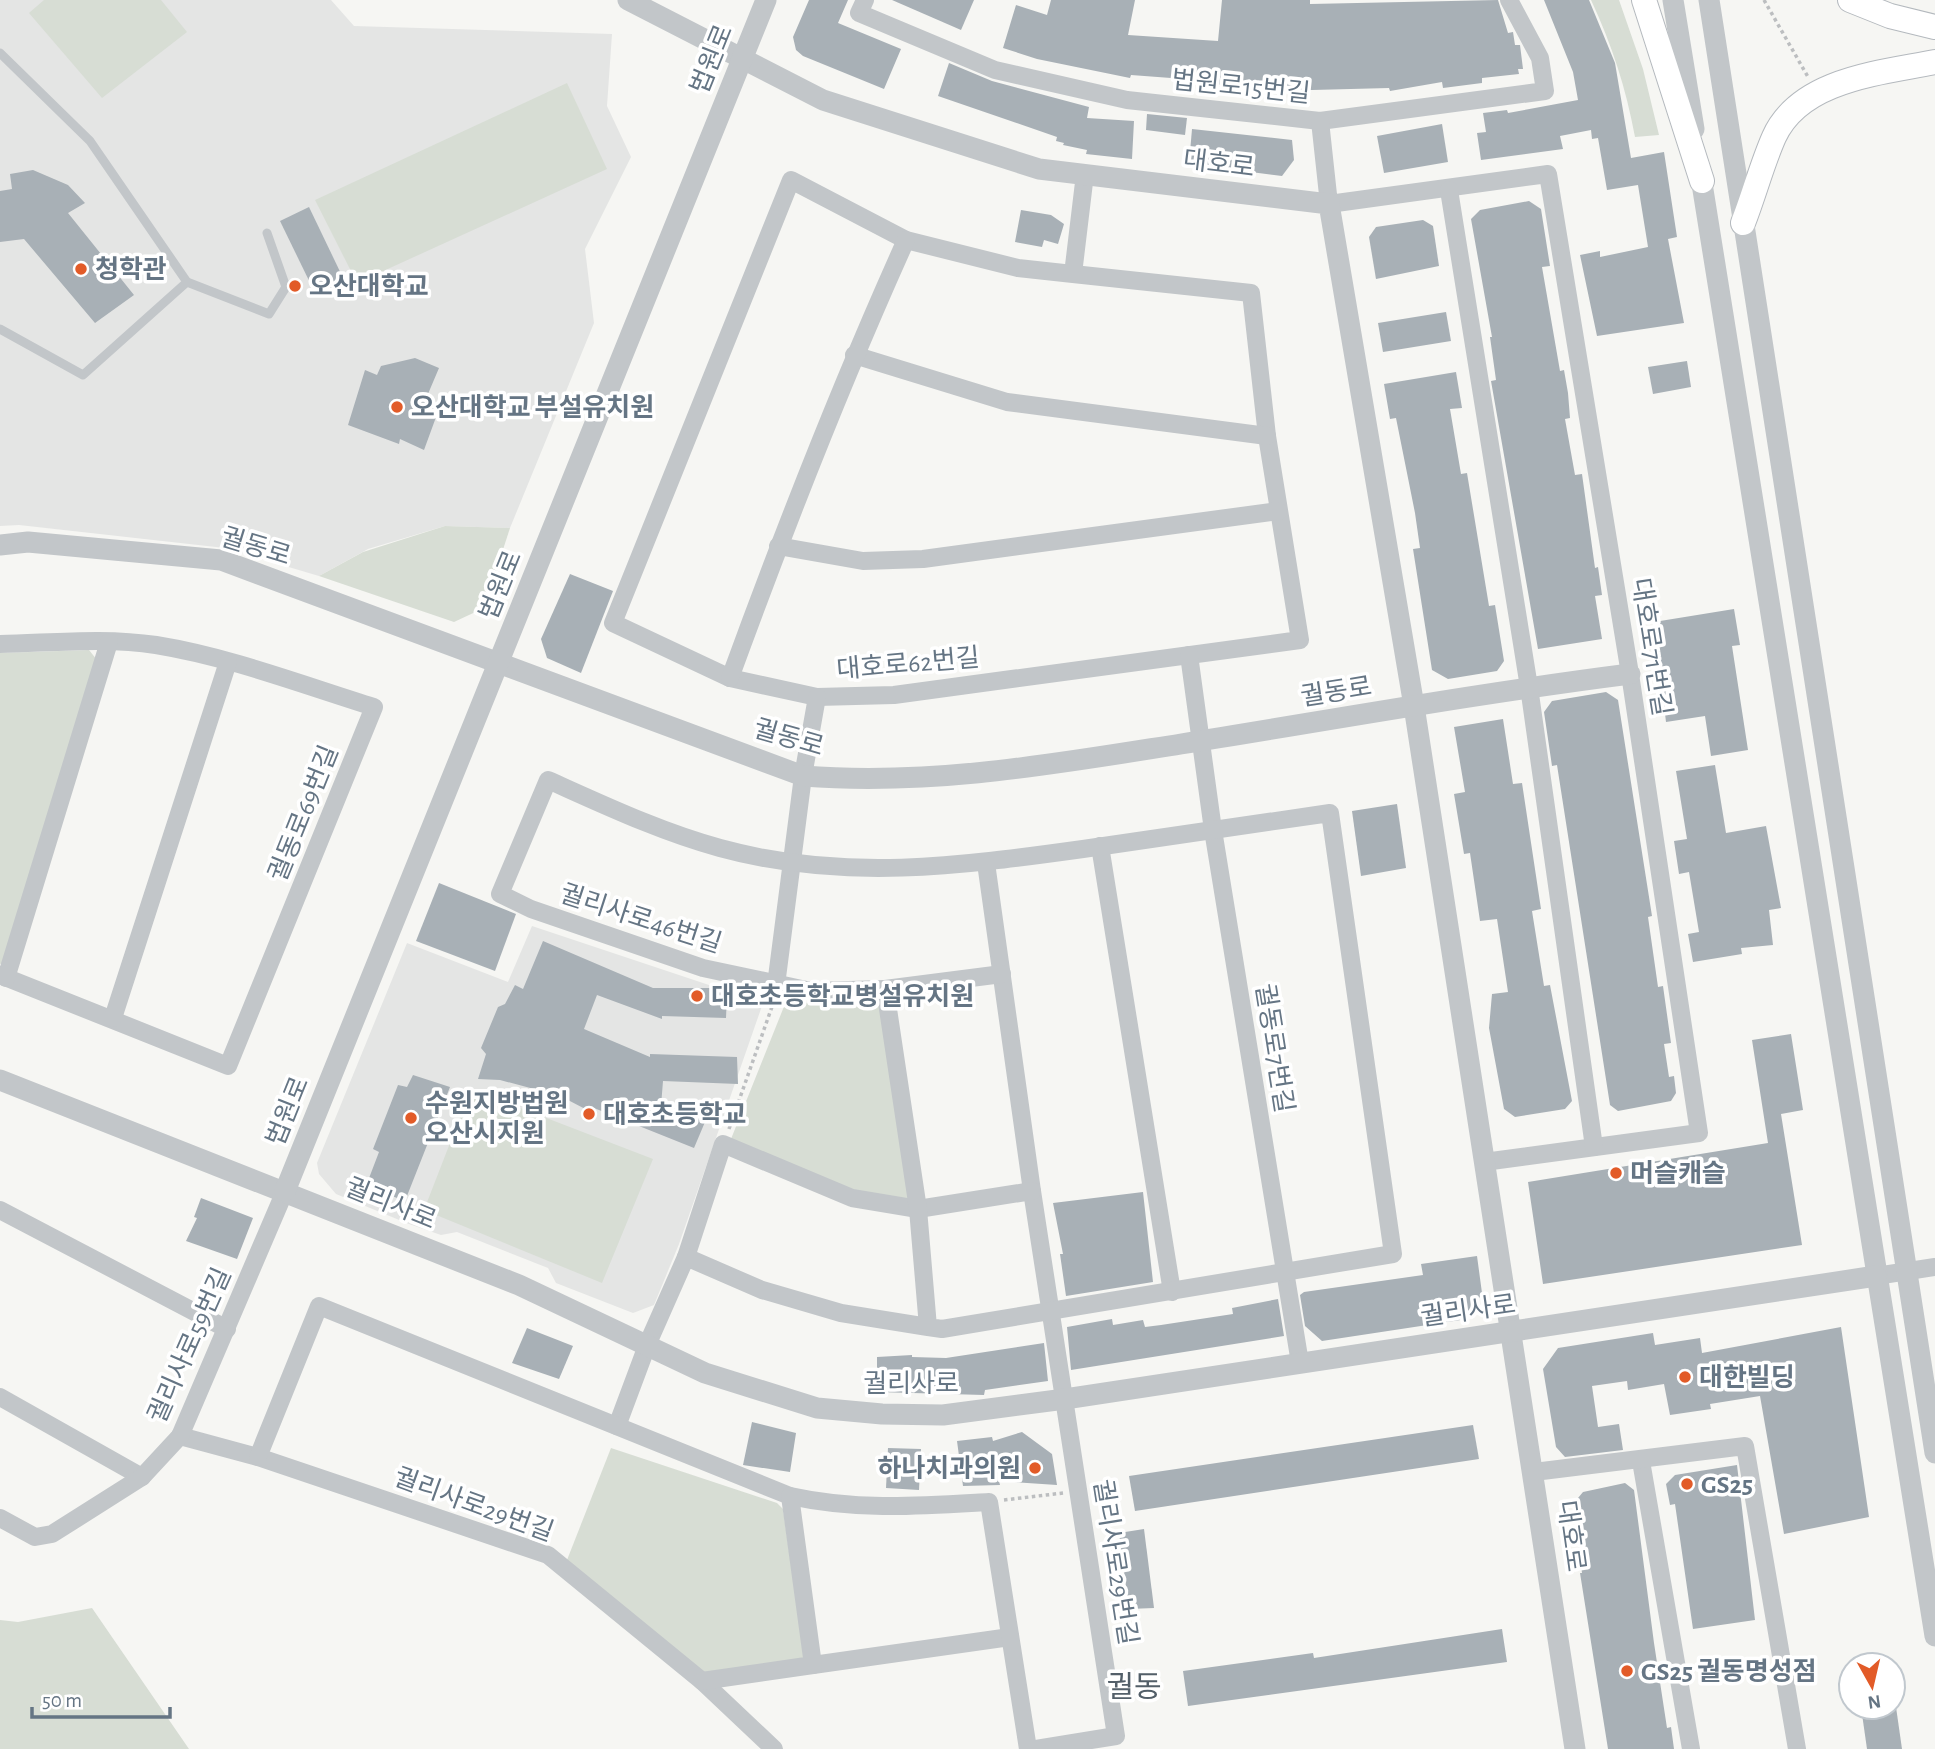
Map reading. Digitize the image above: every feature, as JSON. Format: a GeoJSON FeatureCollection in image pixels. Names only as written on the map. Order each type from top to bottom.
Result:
{"type":"FeatureCollection","features":[{"type":"Feature","properties":{"kind":"main road"},"geometry":{"type":"LineString","coordinates":[[1644,0],[1702,181]]}},
{"type":"Feature","properties":{"kind":"main road"},"geometry":{"type":"LineString","coordinates":[[1850,0],[1890,16],[1935,27]]}},
{"type":"Feature","properties":{"kind":"main road"},"geometry":{"type":"LineString","coordinates":[[1743,223],[1775,135],[1790,112],[1817,93],[1863,77],[1935,62]]}},
{"type":"Feature","properties":{"kind":"street","name":"대호로"},"geometry":{"type":"LineString","coordinates":[[628,0],[823,100],[1039,169],[1329,205]]}},
{"type":"Feature","properties":{"kind":"street","name":"법원로"},"geometry":{"type":"LineString","coordinates":[[285,1191],[766,0]]}},
{"type":"Feature","properties":{"kind":"street","name":"법원로15번길"},"geometry":{"type":"LineString","coordinates":[[864,0],[859,13],[995,70],[1127,100],[1320,121],[1545,91],[1540,58],[1509,0]]}},
{"type":"Feature","properties":{"kind":"street"},"geometry":{"type":"LineString","coordinates":[[1673,0],[1935,1636]]}},
{"type":"Feature","properties":{"kind":"street"},"geometry":{"type":"LineString","coordinates":[[1709,0],[1935,1452]]}},
{"type":"Feature","properties":{"kind":"street"},"geometry":{"type":"LineString","coordinates":[[1320,121],[1329,205],[1413,706]]}},
{"type":"Feature","properties":{"kind":"street"},"geometry":{"type":"LineString","coordinates":[[1073,274],[1085,174]]}},
{"type":"Feature","properties":{"kind":"street","name":"대호로71번길"},"geometry":{"type":"LineString","coordinates":[[1329,205],[1548,174],[1630,674],[1699,1133],[1484,1162]]}},
{"type":"Feature","properties":{"kind":"street","name":"대호로62번길"},"geometry":{"type":"LineString","coordinates":[[791,180],[906,240],[1018,268],[1251,293],[1267,436],[1300,640],[894,695],[817,697],[730,678],[613,623],[791,180]]}},
{"type":"Feature","properties":{"kind":"street"},"geometry":{"type":"LineString","coordinates":[[1449,190],[1529,687],[1594,1147]]}},
{"type":"Feature","properties":{"kind":"street"},"geometry":{"type":"LineString","coordinates":[[730,678],[778,546],[854,355],[906,240]]}},
{"type":"Feature","properties":{"kind":"street"},"geometry":{"type":"LineString","coordinates":[[854,355],[1007,402],[1267,436]]}},
{"type":"Feature","properties":{"kind":"street"},"geometry":{"type":"LineString","coordinates":[[778,546],[863,561],[923,559],[1278,511]]}},
{"type":"Feature","properties":{"kind":"street","name":"궐동로"},"geometry":{"type":"LineString","coordinates":[[0,545],[28,542],[221,560],[803,776],[869,781],[1014,771],[1529,687],[1630,674]]}},
{"type":"Feature","properties":{"kind":"street"},"geometry":{"type":"LineString","coordinates":[[3,977],[109,642]]}},
{"type":"Feature","properties":{"kind":"street","name":"궐동로69번길"},"geometry":{"type":"LineString","coordinates":[[0,644],[109,642],[156,645],[228,663],[374,707],[228,1066],[113,1018],[3,977]]}},
{"type":"Feature","properties":{"kind":"street","name":"궐동로7번길"},"geometry":{"type":"LineString","coordinates":[[1189,655],[1213,830],[1300,1363]]}},
{"type":"Feature","properties":{"kind":"street"},"geometry":{"type":"LineString","coordinates":[[113,1018],[228,663]]}},
{"type":"Feature","properties":{"kind":"street"},"geometry":{"type":"LineString","coordinates":[[776,985],[794,863],[803,776],[817,697]]}},
{"type":"Feature","properties":{"kind":"street","name":"대호로"},"geometry":{"type":"LineString","coordinates":[[1413,706],[1508,1333],[1534,1472],[1575,1749]]}},
{"type":"Feature","properties":{"kind":"street","name":"궐리사로46번길"},"geometry":{"type":"LineString","coordinates":[[1002,974],[885,989],[811,991],[703,968],[531,909],[500,894],[548,780],[669,831],[721,848],[794,863],[907,870],[986,863],[1330,813],[1393,1254],[1284,1273]]}},
{"type":"Feature","properties":{"kind":"street"},"geometry":{"type":"LineString","coordinates":[[1100,846],[1172,1292]]}},
{"type":"Feature","properties":{"kind":"street","name":"궐리사로29번길"},"geometry":{"type":"LineString","coordinates":[[986,863],[1032,1191],[1053,1312],[1116,1736],[1036,1749]]}},
{"type":"Feature","properties":{"kind":"street"},"geometry":{"type":"LineString","coordinates":[[885,989],[918,1209],[928,1327]]}},
{"type":"Feature","properties":{"kind":"street","name":"궐리사로"},"geometry":{"type":"LineString","coordinates":[[0,1080],[519,1285],[648,1343],[705,1373],[817,1408],[882,1414],[943,1415],[1065,1399],[1876,1276]]}},
{"type":"Feature","properties":{"kind":"street"},"geometry":{"type":"LineString","coordinates":[[617,1426],[648,1343],[686,1257],[723,1144],[852,1198],[918,1209],[1032,1191]]}},
{"type":"Feature","properties":{"kind":"street","name":"궐리사로59번길"},"geometry":{"type":"LineString","coordinates":[[0,1518],[35,1537],[52,1534],[142,1477],[180,1436],[285,1191]]}},
{"type":"Feature","properties":{"kind":"street"},"geometry":{"type":"LineString","coordinates":[[0,1210],[227,1329]]}},
{"type":"Feature","properties":{"kind":"street"},"geometry":{"type":"LineString","coordinates":[[686,1257],[762,1290],[841,1314],[942,1329],[1284,1273]]}},
{"type":"Feature","properties":{"kind":"street"},"geometry":{"type":"LineString","coordinates":[[1876,1276],[1935,1267]]}},
{"type":"Feature","properties":{"kind":"street"},"geometry":{"type":"LineString","coordinates":[[258,1457],[319,1306],[790,1496],[834,1506],[884,1508],[989,1502],[1028,1749]]}},
{"type":"Feature","properties":{"kind":"street"},"geometry":{"type":"LineString","coordinates":[[0,1397],[142,1477]]}},
{"type":"Feature","properties":{"kind":"street","name":"궐리사로29번길"},"geometry":{"type":"LineString","coordinates":[[180,1436],[258,1457],[548,1555],[702,1681],[774,1749]]}},
{"type":"Feature","properties":{"kind":"street"},"geometry":{"type":"LineString","coordinates":[[1534,1472],[1641,1461],[1745,1446],[1797,1749]]}},
{"type":"Feature","properties":{"kind":"street"},"geometry":{"type":"LineString","coordinates":[[1641,1461],[1691,1749]]}},
{"type":"Feature","properties":{"kind":"street"},"geometry":{"type":"LineString","coordinates":[[790,1496],[813,1665]]}},
{"type":"Feature","properties":{"kind":"street"},"geometry":{"type":"LineString","coordinates":[[702,1681],[1010,1637]]}},
{"type":"Feature","properties":{"kind":"lane"},"geometry":{"type":"LineString","coordinates":[[0,52],[90,141],[187,282],[269,314],[286,287],[267,233]]}},
{"type":"Feature","properties":{"kind":"lane"},"geometry":{"type":"LineString","coordinates":[[0,329],[83,375],[187,282]]}},
{"type":"Feature","properties":{"kind":"path"},"geometry":{"type":"LineString","coordinates":[[1763,0],[1817,93]]}},
{"type":"Feature","properties":{"kind":"path"},"geometry":{"type":"LineString","coordinates":[[723,1144],[774,1008],[776,985]]}},
{"type":"Feature","properties":{"kind":"path"},"geometry":{"type":"LineString","coordinates":[[989,1502],[1079,1491]]}},
{"type":"Feature","properties":{"kind":"shaded area","name":"오산대학교"},"geometry":{"type":"Polygon","coordinates":[[[0,0],[331,0],[354,26],[612,34],[607,106],[631,157],[585,249],[594,323],[510,528],[445,526],[368,549],[319,576],[225,548],[19,525],[0,526],[0,0]]]}},
{"type":"Feature","properties":{"kind":"shaded area"},"geometry":{"type":"Polygon","coordinates":[[[44,0],[161,0],[187,32],[102,98],[29,13],[44,0]]]}},
{"type":"Feature","properties":{"kind":"shaded area"},"geometry":{"type":"Polygon","coordinates":[[[1591,0],[1619,0],[1643,69],[1659,135],[1635,137],[1618,67],[1591,0]]]}},
{"type":"Feature","properties":{"kind":"shaded area"},"geometry":{"type":"Polygon","coordinates":[[[567,83],[607,169],[357,283],[315,200],[567,83]]]}},
{"type":"Feature","properties":{"kind":"shaded area"},"geometry":{"type":"Polygon","coordinates":[[[445,526],[510,528],[484,608],[454,622],[319,576],[363,552],[445,526]]]}},
{"type":"Feature","properties":{"kind":"shaded area"},"geometry":{"type":"Polygon","coordinates":[[[89,650],[97,660],[4,963],[0,964],[0,653],[89,650]]]}},
{"type":"Feature","properties":{"kind":"shaded area","name":"대호초등학교"},"geometry":{"type":"Polygon","coordinates":[[[532,926],[763,1003],[679,1244],[654,1305],[633,1313],[556,1283],[548,1268],[457,1232],[441,1235],[409,1224],[336,1194],[319,1174],[317,1163],[407,943],[508,982],[532,926]]]}},
{"type":"Feature","properties":{"kind":"shaded area"},"geometry":{"type":"Polygon","coordinates":[[[787,999],[808,1003],[881,1001],[910,1197],[905,1201],[851,1192],[731,1139],[787,999]]]}},
{"type":"Feature","properties":{"kind":"shaded area"},"geometry":{"type":"Polygon","coordinates":[[[471,1089],[653,1159],[602,1283],[424,1210],[471,1089]]]}},
{"type":"Feature","properties":{"kind":"shaded area"},"geometry":{"type":"Polygon","coordinates":[[[611,1448],[777,1503],[783,1509],[804,1657],[800,1662],[711,1674],[702,1671],[567,1560],[611,1448]]]}},
{"type":"Feature","properties":{"kind":"shaded area"},"geometry":{"type":"Polygon","coordinates":[[[92,1608],[189,1749],[0,1749],[0,1620],[18,1622],[92,1608]]]}},
{"type":"Feature","properties":{"kind":"building"},"geometry":{"type":"Polygon","coordinates":[[[809,0],[848,0],[838,23],[901,49],[884,89],[803,56],[796,50],[793,37],[809,0]]]}},
{"type":"Feature","properties":{"kind":"building"},"geometry":{"type":"Polygon","coordinates":[[[892,0],[974,0],[961,30],[892,0]]]}},
{"type":"Feature","properties":{"kind":"building"},"geometry":{"type":"Polygon","coordinates":[[[1051,0],[1135,0],[1128,35],[1218,41],[1222,0],[1310,0],[1310,4],[1498,0],[1508,33],[1513,32],[1515,45],[1520,45],[1523,69],[1518,69],[1519,74],[1482,78],[1482,83],[1443,88],[1442,82],[1390,91],[1389,88],[1274,91],[1214,84],[1215,77],[1172,73],[1171,78],[1131,75],[1130,78],[1037,59],[1003,48],[1016,5],[1047,15],[1051,0]]]}},
{"type":"Feature","properties":{"kind":"building"},"geometry":{"type":"Polygon","coordinates":[[[1544,0],[1589,0],[1615,63],[1631,158],[1664,152],[1677,237],[1668,239],[1684,323],[1597,336],[1580,255],[1600,251],[1600,257],[1648,247],[1638,185],[1607,190],[1598,138],[1592,139],[1591,130],[1560,136],[1563,149],[1481,160],[1477,133],[1486,132],[1483,113],[1507,110],[1508,113],[1578,100],[1573,72],[1544,0]]]}},
{"type":"Feature","properties":{"kind":"building"},"geometry":{"type":"Polygon","coordinates":[[[949,63],[992,81],[1089,107],[1087,118],[1134,121],[1132,159],[1086,154],[1087,150],[1056,141],[1057,137],[938,96],[949,63]]]}},
{"type":"Feature","properties":{"kind":"building"},"geometry":{"type":"Polygon","coordinates":[[[1147,114],[1187,118],[1185,135],[1146,130],[1147,114]]]}},
{"type":"Feature","properties":{"kind":"building"},"geometry":{"type":"Polygon","coordinates":[[[1442,124],[1448,162],[1384,173],[1377,136],[1442,124]]]}},
{"type":"Feature","properties":{"kind":"building"},"geometry":{"type":"Polygon","coordinates":[[[1192,129],[1292,140],[1294,160],[1282,176],[1189,164],[1192,129]]]}},
{"type":"Feature","properties":{"kind":"building","name":"청학관"},"geometry":{"type":"Polygon","coordinates":[[[33,170],[68,185],[85,203],[68,213],[134,295],[95,323],[24,239],[0,242],[0,191],[12,189],[10,174],[33,170]]]}},
{"type":"Feature","properties":{"kind":"building"},"geometry":{"type":"Polygon","coordinates":[[[1529,201],[1541,209],[1550,266],[1542,267],[1560,371],[1564,370],[1568,393],[1570,418],[1565,419],[1575,475],[1582,474],[1595,568],[1598,567],[1602,595],[1595,596],[1602,639],[1538,649],[1491,381],[1496,380],[1492,337],[1471,219],[1480,210],[1529,201]]]}},
{"type":"Feature","properties":{"kind":"building"},"geometry":{"type":"Polygon","coordinates":[[[309,207],[345,282],[316,295],[280,221],[309,207]]]}},
{"type":"Feature","properties":{"kind":"building"},"geometry":{"type":"Polygon","coordinates":[[[1021,210],[1051,215],[1064,224],[1058,244],[1044,240],[1042,247],[1015,242],[1021,210]]]}},
{"type":"Feature","properties":{"kind":"building"},"geometry":{"type":"Polygon","coordinates":[[[1423,220],[1433,226],[1439,266],[1376,279],[1369,237],[1376,227],[1423,220]]]}},
{"type":"Feature","properties":{"kind":"building"},"geometry":{"type":"Polygon","coordinates":[[[1446,312],[1451,341],[1383,352],[1378,323],[1446,312]]]}},
{"type":"Feature","properties":{"kind":"building"},"geometry":{"type":"Polygon","coordinates":[[[415,358],[439,368],[425,401],[439,409],[424,450],[400,439],[399,444],[348,425],[365,370],[377,375],[381,366],[415,358]]]}},
{"type":"Feature","properties":{"kind":"building"},"geometry":{"type":"Polygon","coordinates":[[[1687,361],[1691,387],[1653,394],[1648,367],[1687,361]]]}},
{"type":"Feature","properties":{"kind":"building"},"geometry":{"type":"Polygon","coordinates":[[[1456,372],[1462,408],[1450,409],[1461,474],[1467,473],[1489,606],[1495,605],[1504,661],[1497,671],[1448,679],[1432,670],[1413,549],[1420,548],[1415,513],[1396,418],[1390,419],[1384,384],[1456,372]]]}},
{"type":"Feature","properties":{"kind":"building"},"geometry":{"type":"Polygon","coordinates":[[[570,574],[613,591],[581,673],[547,658],[541,639],[570,574]]]}},
{"type":"Feature","properties":{"kind":"building"},"geometry":{"type":"Polygon","coordinates":[[[1734,609],[1740,645],[1732,646],[1748,750],[1711,756],[1705,716],[1666,722],[1654,622],[1734,609]]]}},
{"type":"Feature","properties":{"kind":"building"},"geometry":{"type":"Polygon","coordinates":[[[1606,692],[1618,700],[1652,916],[1648,917],[1658,987],[1663,986],[1671,1043],[1664,1044],[1669,1077],[1674,1076],[1676,1093],[1671,1101],[1618,1111],[1610,1105],[1557,765],[1552,766],[1544,712],[1552,701],[1606,692]]]}},
{"type":"Feature","properties":{"kind":"building"},"geometry":{"type":"Polygon","coordinates":[[[1503,719],[1513,784],[1522,783],[1541,909],[1532,911],[1544,986],[1550,985],[1572,1101],[1565,1109],[1515,1117],[1504,1109],[1489,1028],[1492,994],[1508,992],[1497,919],[1480,921],[1470,853],[1464,854],[1454,794],[1465,792],[1454,727],[1503,719]]]}},
{"type":"Feature","properties":{"kind":"building"},"geometry":{"type":"Polygon","coordinates":[[[1715,765],[1726,833],[1766,826],[1781,908],[1769,910],[1773,945],[1741,948],[1742,954],[1693,962],[1688,934],[1699,932],[1689,872],[1679,874],[1674,841],[1687,839],[1676,771],[1715,765]]]}},
{"type":"Feature","properties":{"kind":"building"},"geometry":{"type":"Polygon","coordinates":[[[1397,804],[1406,868],[1361,876],[1352,811],[1397,804]]]}},
{"type":"Feature","properties":{"kind":"building"},"geometry":{"type":"Polygon","coordinates":[[[439,883],[516,914],[495,971],[416,941],[439,883]]]}},
{"type":"Feature","properties":{"kind":"building"},"geometry":{"type":"Polygon","coordinates":[[[543,941],[653,988],[713,988],[712,993],[727,992],[726,1018],[662,1016],[662,1019],[597,995],[584,1029],[650,1057],[650,1054],[737,1057],[738,1084],[663,1081],[661,1106],[705,1122],[694,1148],[594,1108],[591,1112],[566,1099],[500,1080],[478,1079],[486,1054],[481,1048],[498,1007],[505,1004],[515,985],[523,989],[543,941]]]}},
{"type":"Feature","properties":{"kind":"building"},"geometry":{"type":"Polygon","coordinates":[[[1791,1034],[1803,1110],[1781,1114],[1802,1245],[1543,1284],[1528,1182],[1768,1143],[1752,1040],[1791,1034]]]}},
{"type":"Feature","properties":{"kind":"building","name":"수원지방법원 오산시지원"},"geometry":{"type":"Polygon","coordinates":[[[413,1075],[450,1087],[405,1201],[366,1186],[379,1152],[373,1149],[398,1085],[407,1087],[413,1075]]]}},
{"type":"Feature","properties":{"kind":"building"},"geometry":{"type":"Polygon","coordinates":[[[1143,1192],[1153,1282],[1066,1296],[1060,1254],[1063,1254],[1053,1203],[1143,1192]]]}},
{"type":"Feature","properties":{"kind":"building"},"geometry":{"type":"Polygon","coordinates":[[[201,1198],[253,1218],[237,1259],[186,1241],[197,1218],[194,1217],[201,1198]]]}},
{"type":"Feature","properties":{"kind":"building"},"geometry":{"type":"Polygon","coordinates":[[[1477,1256],[1482,1293],[1467,1319],[1322,1341],[1305,1326],[1300,1295],[1304,1292],[1423,1275],[1421,1264],[1477,1256]]]}},
{"type":"Feature","properties":{"kind":"building"},"geometry":{"type":"Polygon","coordinates":[[[1278,1299],[1284,1336],[1071,1370],[1067,1327],[1112,1319],[1113,1325],[1143,1320],[1145,1327],[1161,1325],[1233,1314],[1232,1308],[1278,1299]]]}},
{"type":"Feature","properties":{"kind":"building"},"geometry":{"type":"Polygon","coordinates":[[[1841,1327],[1869,1517],[1784,1534],[1760,1396],[1710,1404],[1711,1409],[1670,1415],[1664,1384],[1628,1390],[1627,1381],[1592,1386],[1598,1427],[1619,1424],[1623,1450],[1565,1457],[1556,1447],[1543,1369],[1558,1348],[1653,1333],[1655,1345],[1700,1338],[1702,1353],[1841,1327]]]}},
{"type":"Feature","properties":{"kind":"building"},"geometry":{"type":"Polygon","coordinates":[[[527,1328],[573,1346],[559,1379],[512,1363],[527,1328]]]}},
{"type":"Feature","properties":{"kind":"building"},"geometry":{"type":"Polygon","coordinates":[[[1044,1343],[1048,1381],[985,1390],[984,1395],[877,1392],[877,1357],[912,1355],[946,1358],[1044,1343]]]}},
{"type":"Feature","properties":{"kind":"building"},"geometry":{"type":"Polygon","coordinates":[[[752,1422],[796,1433],[790,1472],[743,1465],[752,1422]]]}},
{"type":"Feature","properties":{"kind":"building"},"geometry":{"type":"Polygon","coordinates":[[[1473,1425],[1479,1459],[1135,1511],[1129,1476],[1473,1425]]]}},
{"type":"Feature","properties":{"kind":"building"},"geometry":{"type":"Polygon","coordinates":[[[1022,1432],[1052,1454],[1057,1485],[999,1481],[1000,1485],[963,1486],[957,1441],[992,1437],[993,1441],[1022,1432]]]}},
{"type":"Feature","properties":{"kind":"building"},"geometry":{"type":"Polygon","coordinates":[[[888,1448],[921,1449],[919,1490],[886,1488],[888,1448]]]}},
{"type":"Feature","properties":{"kind":"building"},"geometry":{"type":"Polygon","coordinates":[[[1737,1465],[1755,1620],[1693,1629],[1675,1504],[1670,1505],[1666,1484],[1675,1475],[1737,1465]]]}},
{"type":"Feature","properties":{"kind":"building"},"geometry":{"type":"Polygon","coordinates":[[[1625,1483],[1634,1490],[1667,1728],[1671,1727],[1674,1749],[1608,1749],[1580,1573],[1573,1504],[1583,1492],[1625,1483]]]}},
{"type":"Feature","properties":{"kind":"building"},"geometry":{"type":"Polygon","coordinates":[[[1144,1529],[1154,1608],[1129,1609],[1119,1533],[1144,1529]]]}},
{"type":"Feature","properties":{"kind":"building"},"geometry":{"type":"Polygon","coordinates":[[[1502,1629],[1507,1662],[1188,1706],[1183,1671],[1313,1653],[1314,1658],[1502,1629]]]}},
{"type":"Feature","properties":{"kind":"building"},"geometry":{"type":"Polygon","coordinates":[[[1863,1721],[1898,1721],[1902,1749],[1867,1749],[1863,1721]]]}},
{"type":"Feature","properties":{"kind":"place","name":"청학관"},"geometry":{"type":"Point","coordinates":[81,269]}},
{"type":"Feature","properties":{"kind":"place","name":"오산대학교"},"geometry":{"type":"Point","coordinates":[295,286]}},
{"type":"Feature","properties":{"kind":"place","name":"오산대학교 부설유치원"},"geometry":{"type":"Point","coordinates":[397,407]}},
{"type":"Feature","properties":{"kind":"place","name":"대호초등학교병설유치원"},"geometry":{"type":"Point","coordinates":[697,996]}},
{"type":"Feature","properties":{"kind":"place","name":"대호초등학교"},"geometry":{"type":"Point","coordinates":[589,1114]}},
{"type":"Feature","properties":{"kind":"place","name":"수원지방법원 오산시지원"},"geometry":{"type":"Point","coordinates":[411,1118]}},
{"type":"Feature","properties":{"kind":"place","name":"머슬캐슬"},"geometry":{"type":"Point","coordinates":[1616,1173]}},
{"type":"Feature","properties":{"kind":"place","name":"대한빌딩"},"geometry":{"type":"Point","coordinates":[1685,1377]}},
{"type":"Feature","properties":{"kind":"place","name":"하나치과의원"},"geometry":{"type":"Point","coordinates":[1035,1468]}},
{"type":"Feature","properties":{"kind":"place","name":"GS25"},"geometry":{"type":"Point","coordinates":[1687,1484]}},
{"type":"Feature","properties":{"kind":"place","name":"GS25 궐동명성점"},"geometry":{"type":"Point","coordinates":[1627,1671]}},
{"type":"Feature","properties":{"kind":"district","name":"궐동"},"geometry":{"type":"Point","coordinates":[1134,1687]}}]}
